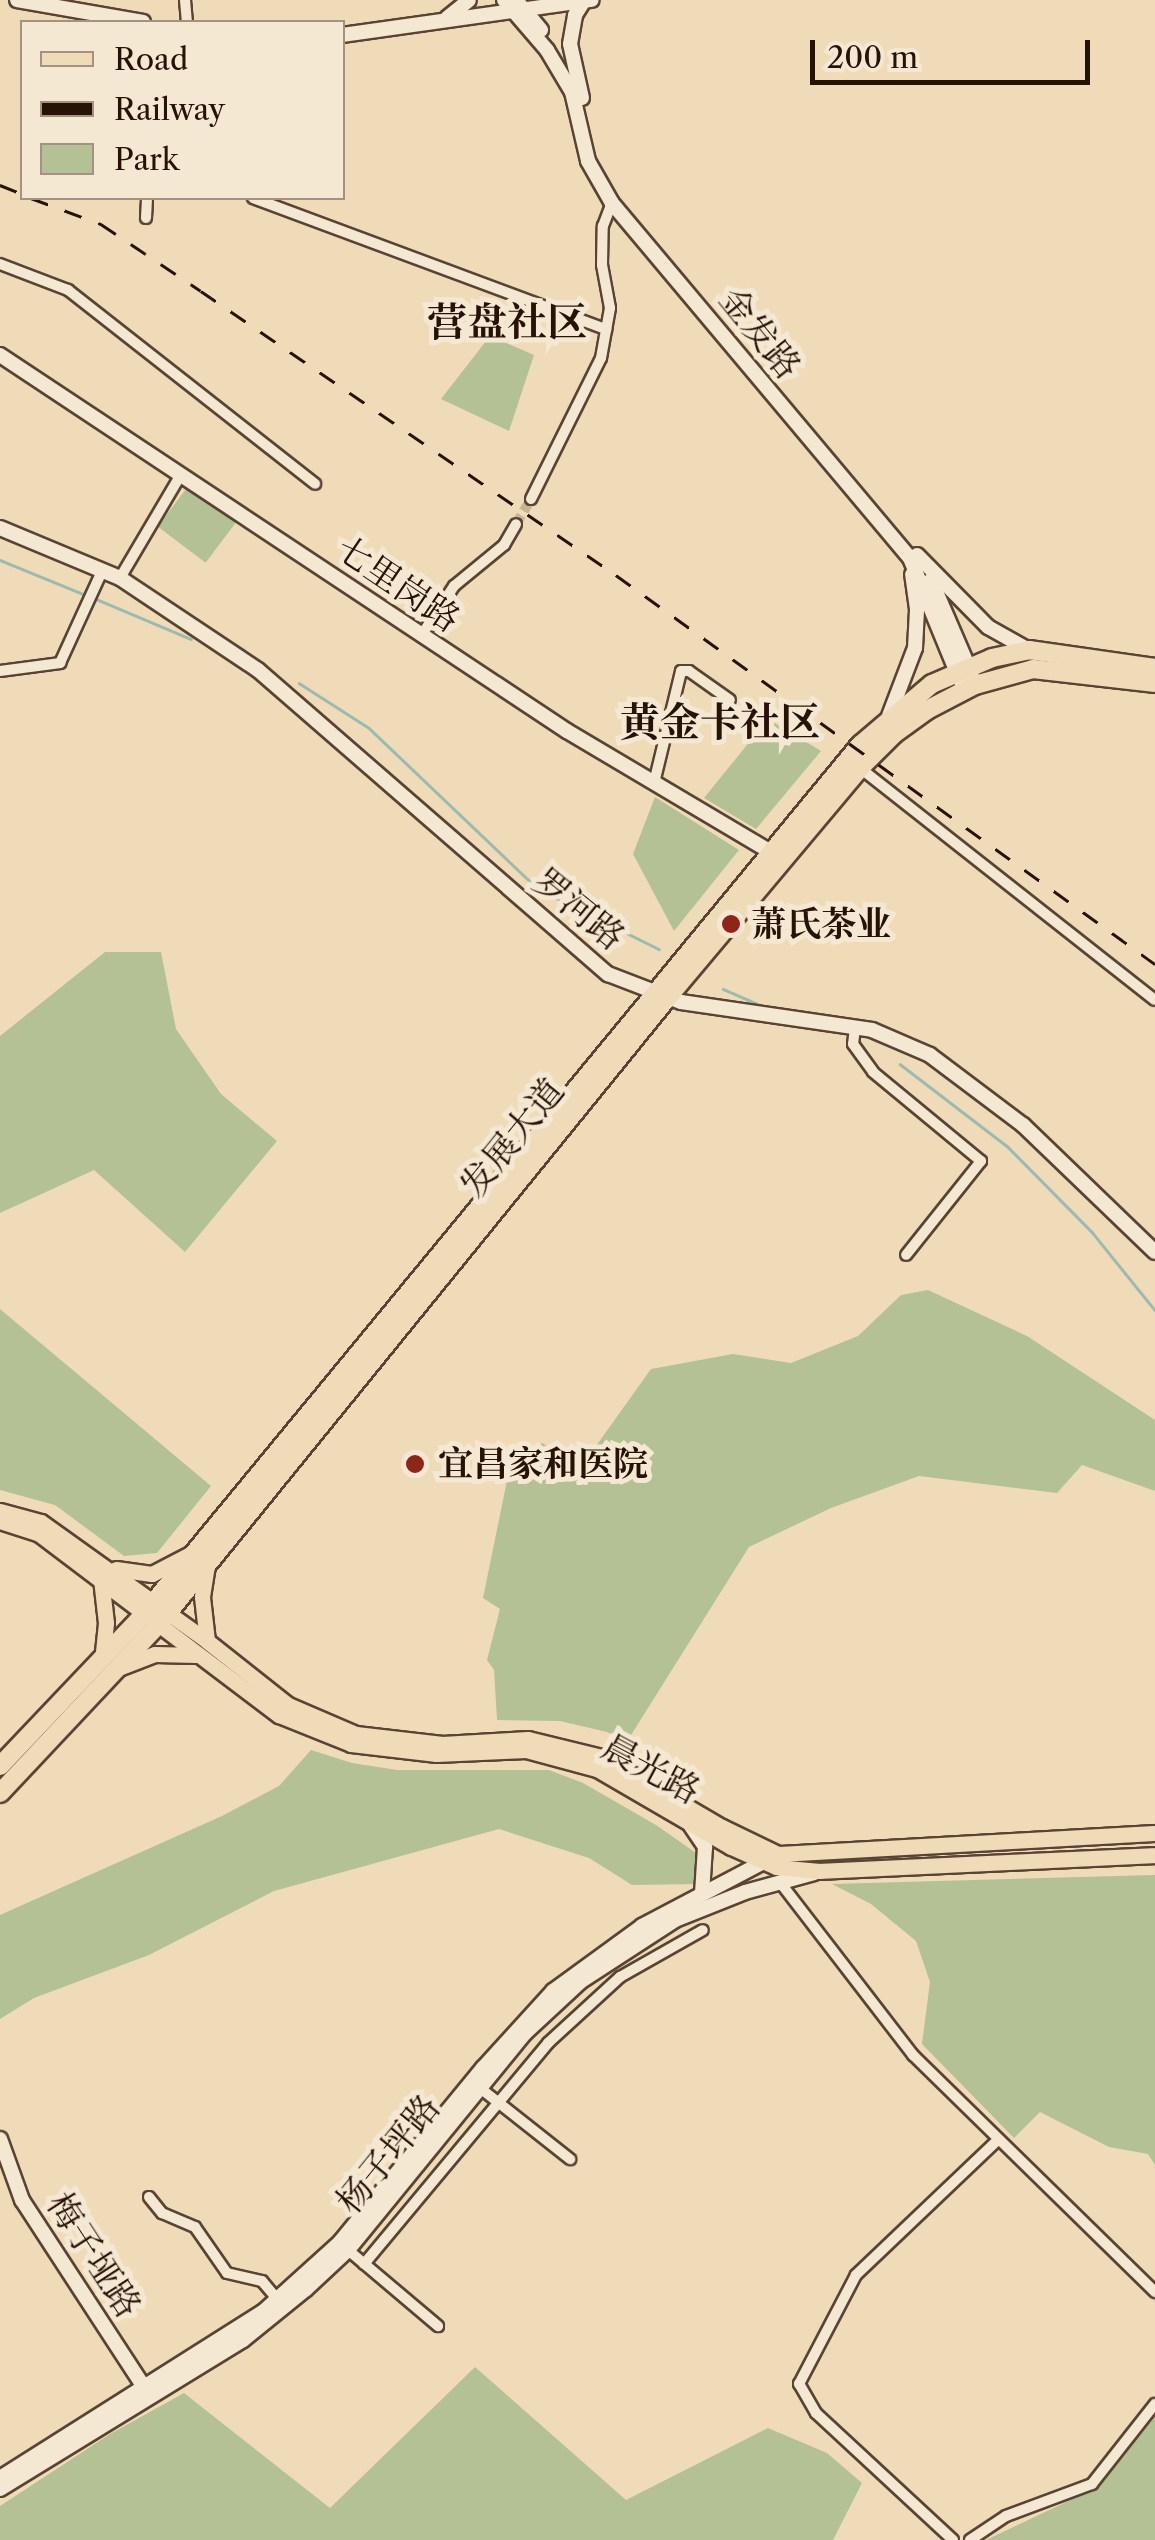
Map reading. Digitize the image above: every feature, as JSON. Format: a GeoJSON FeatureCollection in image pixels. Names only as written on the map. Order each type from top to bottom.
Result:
{"type":"FeatureCollection","features":[{"type":"Feature","properties":{"kind":"highway","name":"发展大道"},"geometry":{"type":"LineString","coordinates":[[0,1794],[156,1614],[661,994],[770,851],[860,745],[932,684],[963,669],[1029,650],[1155,668]]}},
{"type":"Feature","properties":{"kind":"highway","name":"发展大道"},"geometry":{"type":"LineString","coordinates":[[661,994],[894,734],[970,688],[1034,669],[1155,682]]}},
{"type":"Feature","properties":{"kind":"highway","name":"发展大道"},"geometry":{"type":"LineString","coordinates":[[0,1766],[110,1664]]}},
{"type":"Feature","properties":{"kind":"main road"},"geometry":{"type":"LineString","coordinates":[[17,0],[131,20]]}},
{"type":"Feature","properties":{"kind":"main road"},"geometry":{"type":"LineString","coordinates":[[440,22],[469,0]]}},
{"type":"Feature","properties":{"kind":"main road"},"geometry":{"type":"LineString","coordinates":[[345,35],[440,22],[514,5],[587,1]]}},
{"type":"Feature","properties":{"kind":"main road"},"geometry":{"type":"LineString","coordinates":[[582,99],[570,44],[574,15],[587,1]]}},
{"type":"Feature","properties":{"kind":"main road","name":"金发路"},"geometry":{"type":"LineString","coordinates":[[514,5],[571,73],[582,99],[594,158],[617,199],[913,557],[970,688]]}},
{"type":"Feature","properties":{"kind":"main road","name":"金发路"},"geometry":{"type":"LineString","coordinates":[[514,5],[572,92],[588,161],[612,204],[913,557]]}},
{"type":"Feature","properties":{"kind":"main road","name":"七里岗路"},"geometry":{"type":"LineString","coordinates":[[0,355],[421,636],[770,851]]}},
{"type":"Feature","properties":{"kind":"main road","name":"罗河路"},"geometry":{"type":"LineString","coordinates":[[0,528],[120,578],[218,641],[312,714],[500,884],[608,974],[661,994],[872,1030],[930,1055],[1008,1113],[1098,1193],[1155,1252]]}},
{"type":"Feature","properties":{"kind":"main road"},"geometry":{"type":"LineString","coordinates":[[913,557],[988,627],[1029,650]]}},
{"type":"Feature","properties":{"kind":"main road"},"geometry":{"type":"LineString","coordinates":[[886,722],[903,688],[914,648],[918,609],[913,557]]}},
{"type":"Feature","properties":{"kind":"main road","name":"晨光路"},"geometry":{"type":"LineString","coordinates":[[0,1510],[42,1522],[156,1614],[288,1705],[356,1734],[442,1744],[528,1739],[602,1757],[722,1827],[775,1866],[1155,1833]]}},
{"type":"Feature","properties":{"kind":"main road","name":"晨光路"},"geometry":{"type":"LineString","coordinates":[[0,1520],[38,1533],[102,1572]]}},
{"type":"Feature","properties":{"kind":"main road"},"geometry":{"type":"LineString","coordinates":[[202,1556],[202,1648],[110,1664],[102,1572],[152,1574],[202,1556]]}},
{"type":"Feature","properties":{"kind":"main road","name":"晨光路"},"geometry":{"type":"LineString","coordinates":[[202,1648],[279,1715],[351,1744],[436,1754],[526,1750],[597,1768],[688,1822],[775,1866],[820,1871],[1155,1855]]}},
{"type":"Feature","properties":{"kind":"main road"},"geometry":{"type":"LineString","coordinates":[[688,1822],[705,1847],[702,1894]]}},
{"type":"Feature","properties":{"kind":"main road"},"geometry":{"type":"LineString","coordinates":[[0,2478],[148,2393],[278,2300],[340,2242],[482,2068],[553,1991],[642,1926],[702,1894],[775,1866]]}},
{"type":"Feature","properties":{"kind":"main road","name":"杨子坪路"},"geometry":{"type":"LineString","coordinates":[[0,2489],[148,2393],[243,2340],[348,2250],[525,2033],[594,1972],[675,1920],[745,1892],[775,1866]]}},
{"type":"Feature","properties":{"kind":"main road","name":"梅子垭路"},"geometry":{"type":"LineString","coordinates":[[0,2139],[22,2200],[148,2393]]}},
{"type":"Feature","properties":{"kind":"street"},"geometry":{"type":"LineString","coordinates":[[146,218],[147,200]]}},
{"type":"Feature","properties":{"kind":"street"},"geometry":{"type":"LineString","coordinates":[[259,200],[606,329]]}},
{"type":"Feature","properties":{"kind":"street"},"geometry":{"type":"LineString","coordinates":[[531,499],[601,358],[610,308],[602,265],[603,226],[612,204]]}},
{"type":"Feature","properties":{"kind":"street"},"geometry":{"type":"LineString","coordinates":[[0,264],[68,290],[316,484]]}},
{"type":"Feature","properties":{"kind":"street"},"geometry":{"type":"LineString","coordinates":[[120,578],[180,476]]}},
{"type":"Feature","properties":{"kind":"street"},"geometry":{"type":"LineString","coordinates":[[421,636],[454,586],[504,545],[516,524]]}},
{"type":"Feature","properties":{"kind":"street"},"geometry":{"type":"LineString","coordinates":[[0,671],[60,662],[102,569]]}},
{"type":"Feature","properties":{"kind":"street"},"geometry":{"type":"LineString","coordinates":[[654,782],[681,671],[688,671],[730,700]]}},
{"type":"Feature","properties":{"kind":"street"},"geometry":{"type":"LineString","coordinates":[[860,768],[1155,1000]]}},
{"type":"Feature","properties":{"kind":"street"},"geometry":{"type":"LineString","coordinates":[[855,1028],[853,1044],[873,1072],[981,1161],[906,1255]]}},
{"type":"Feature","properties":{"kind":"street"},"geometry":{"type":"LineString","coordinates":[[775,1866],[913,2056],[1155,2292]]}},
{"type":"Feature","properties":{"kind":"street"},"geometry":{"type":"LineString","coordinates":[[364,2264],[581,2010],[620,1977],[703,1930]]}},
{"type":"Feature","properties":{"kind":"street"},"geometry":{"type":"LineString","coordinates":[[480,2088],[570,2160]]}},
{"type":"Feature","properties":{"kind":"street"},"geometry":{"type":"LineString","coordinates":[[954,2540],[816,2413],[799,2384],[856,2275],[998,2140]]}},
{"type":"Feature","properties":{"kind":"street"},"geometry":{"type":"LineString","coordinates":[[149,2197],[162,2214],[195,2227],[227,2273],[262,2281],[278,2300]]}},
{"type":"Feature","properties":{"kind":"street"},"geometry":{"type":"LineString","coordinates":[[348,2250],[438,2326]]}},
{"type":"Feature","properties":{"kind":"street"},"geometry":{"type":"LineString","coordinates":[[970,2540],[1006,2516],[1092,2484],[1155,2404]]}},
{"type":"Feature","properties":{"kind":"green space"},"geometry":{"type":"Polygon","coordinates":[[[490,336],[534,355],[509,431],[441,399],[490,336]]]}},
{"type":"Feature","properties":{"kind":"green space"},"geometry":{"type":"Polygon","coordinates":[[[189,485],[237,521],[206,563],[158,527],[189,485]]]}},
{"type":"Feature","properties":{"kind":"green space"},"geometry":{"type":"Polygon","coordinates":[[[768,719],[821,751],[756,829],[704,798],[768,719]]]}},
{"type":"Feature","properties":{"kind":"green space"},"geometry":{"type":"Polygon","coordinates":[[[655,797],[739,850],[674,931],[633,854],[655,797]]]}},
{"type":"Feature","properties":{"kind":"green space"},"geometry":{"type":"Polygon","coordinates":[[[105,952],[161,952],[176,1029],[221,1094],[277,1141],[185,1252],[94,1170],[0,1213],[0,1036],[105,952]]]}},
{"type":"Feature","properties":{"kind":"green space"},"geometry":{"type":"Polygon","coordinates":[[[928,1290],[1027,1336],[1155,1420],[1155,1491],[1082,1465],[1057,1493],[919,1476],[831,1508],[749,1547],[626,1743],[607,1732],[560,1721],[497,1720],[494,1670],[487,1660],[500,1609],[483,1598],[510,1466],[542,1443],[581,1467],[651,1369],[733,1354],[791,1363],[858,1336],[901,1295],[928,1290]]]}},
{"type":"Feature","properties":{"kind":"green space"},"geometry":{"type":"Polygon","coordinates":[[[0,1309],[211,1486],[157,1553],[124,1556],[55,1505],[0,1490],[0,1309]]]}},
{"type":"Feature","properties":{"kind":"green space"},"geometry":{"type":"Polygon","coordinates":[[[311,1750],[352,1763],[397,1770],[549,1770],[583,1783],[699,1855],[698,1884],[632,1885],[589,1858],[499,1829],[274,1891],[149,1955],[34,1998],[0,2019],[0,1915],[222,1816],[279,1786],[311,1750]]]}},
{"type":"Feature","properties":{"kind":"green space"},"geometry":{"type":"Polygon","coordinates":[[[1155,1875],[1155,2165],[1148,2154],[1109,2147],[1040,2112],[1014,2138],[922,2044],[930,1982],[916,1941],[871,1904],[832,1884],[1155,1875]]]}},
{"type":"Feature","properties":{"kind":"green space"},"geometry":{"type":"Polygon","coordinates":[[[475,2367],[626,2500],[768,2428],[827,2453],[862,2483],[833,2540],[0,2540],[0,2506],[110,2434],[184,2393],[330,2508],[475,2367]]]}},
{"type":"Feature","properties":{"kind":"green space"},"geometry":{"type":"Polygon","coordinates":[[[1155,2417],[1155,2540],[986,2540],[1100,2486],[1155,2417]]]}},
{"type":"Feature","properties":{"kind":"waterway"},"geometry":{"type":"LineString","coordinates":[[0,560],[88,596]]}},
{"type":"Feature","properties":{"kind":"waterway"},"geometry":{"type":"LineString","coordinates":[[96,599],[191,639]]}},
{"type":"Feature","properties":{"kind":"waterway"},"geometry":{"type":"LineString","coordinates":[[299,683],[369,728],[538,889],[659,949]]}},
{"type":"Feature","properties":{"kind":"waterway"},"geometry":{"type":"LineString","coordinates":[[723,989],[767,1008]]}},
{"type":"Feature","properties":{"kind":"waterway"},"geometry":{"type":"LineString","coordinates":[[900,1064],[1008,1147],[1092,1232],[1155,1310]]}},
{"type":"Feature","properties":{"kind":"tunnel"},"geometry":{"type":"LineString","coordinates":[[516,524],[531,499]]}},
{"type":"Feature","properties":{"kind":"railway"},"geometry":{"type":"LineString","coordinates":[[0,185],[20,193]]}},
{"type":"Feature","properties":{"kind":"railway"},"geometry":{"type":"LineString","coordinates":[[36,200],[101,224],[201,291],[616,575],[1155,964]]}},
{"type":"Feature","properties":{"kind":"place","name":"萧氏茶业"},"geometry":{"type":"Point","coordinates":[731,924]}},
{"type":"Feature","properties":{"kind":"place","name":"宜昌家和医院"},"geometry":{"type":"Point","coordinates":[415,1464]}},
{"type":"Feature","properties":{"kind":"district","name":"营盘社区"},"geometry":{"type":"Point","coordinates":[507,322]}},
{"type":"Feature","properties":{"kind":"district","name":"黄金卡社区"},"geometry":{"type":"Point","coordinates":[720,722]}}]}
